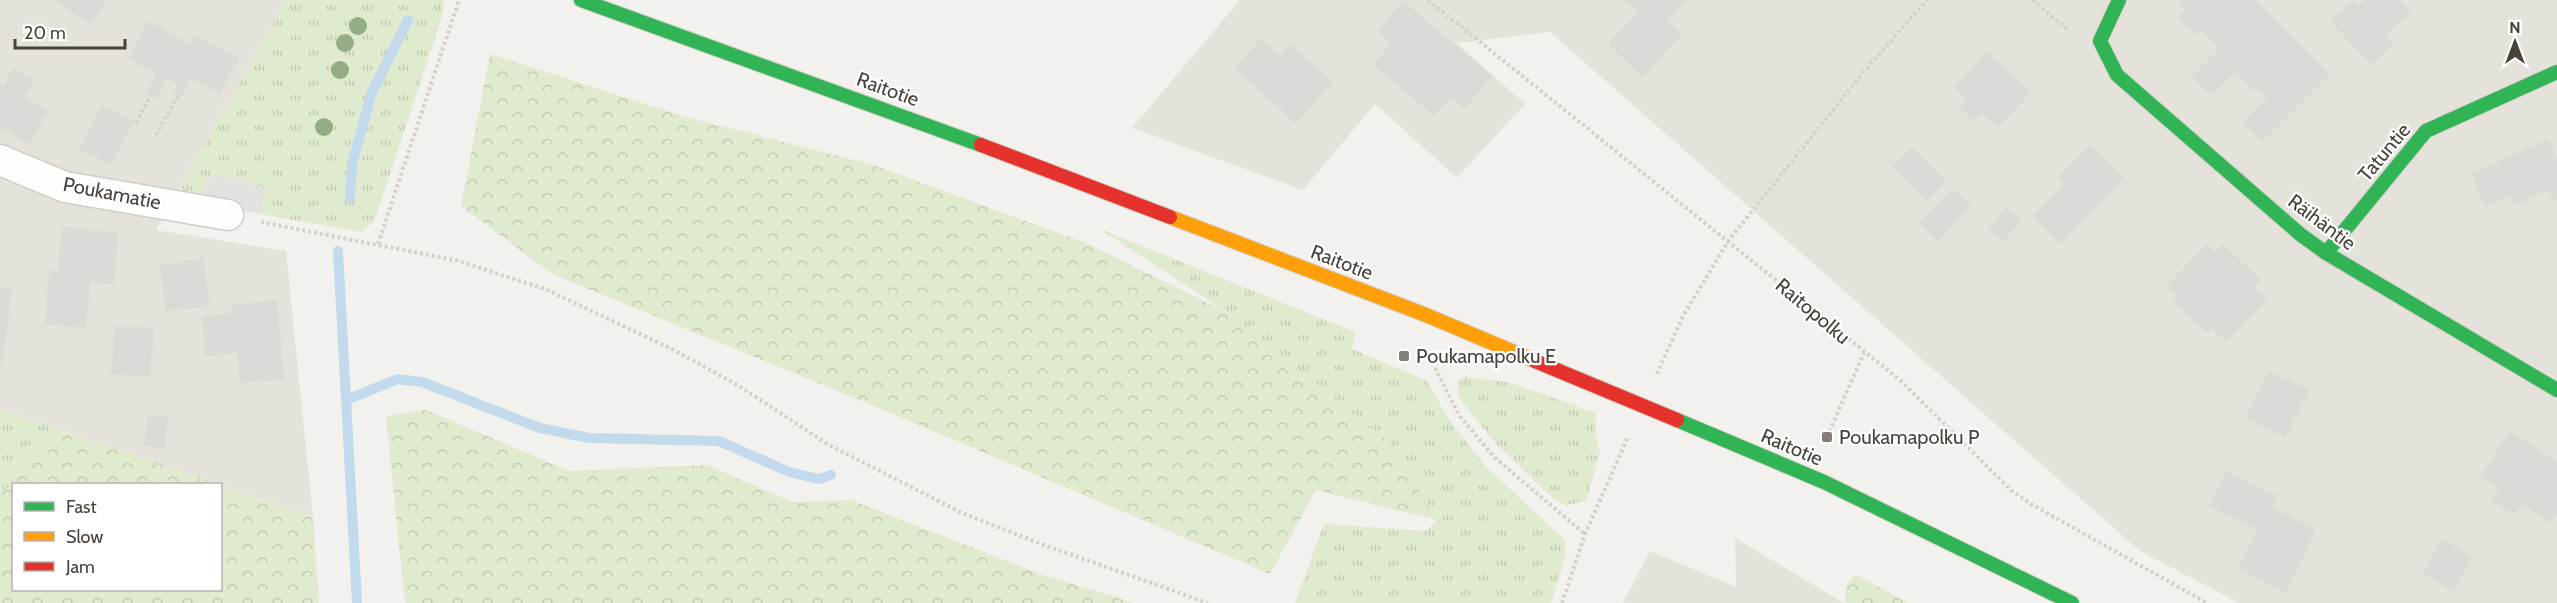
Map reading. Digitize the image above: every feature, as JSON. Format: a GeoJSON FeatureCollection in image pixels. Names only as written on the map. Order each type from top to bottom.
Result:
{"type":"FeatureCollection","features":[{"type":"Feature","properties":{"kind":"main road","name":"Raitotie"},"geometry":{"type":"LineString","coordinates":[[581,0],[914,119],[1426,315],[1824,482],[2072,603]]}},
{"type":"Feature","properties":{"kind":"main road"},"geometry":{"type":"LineString","coordinates":[[2100,41],[2119,0]]}},
{"type":"Feature","properties":{"kind":"main road","name":"Räihäntie"},"geometry":{"type":"LineString","coordinates":[[2100,41],[2117,75],[2301,235],[2326,253],[2557,390]]}},
{"type":"Feature","properties":{"kind":"main road","name":"Tatuntie"},"geometry":{"type":"LineString","coordinates":[[2326,253],[2426,131],[2557,72]]}},
{"type":"Feature","properties":{"kind":"street","name":"Poukamatie"},"geometry":{"type":"LineString","coordinates":[[0,160],[65,187],[228,215]]}},
{"type":"Feature","properties":{"kind":"path"},"geometry":{"type":"LineString","coordinates":[[378,244],[459,0]]}},
{"type":"Feature","properties":{"kind":"path","name":"Raitopolku"},"geometry":{"type":"LineString","coordinates":[[1428,0],[1729,240],[1864,353],[1900,380],[2012,491],[2031,504],[2207,603]]}},
{"type":"Feature","properties":{"kind":"path"},"geometry":{"type":"LineString","coordinates":[[1656,375],[1683,316],[1729,240],[1866,69],[1927,0]]}},
{"type":"Feature","properties":{"kind":"path"},"geometry":{"type":"LineString","coordinates":[[2033,0],[2076,37],[2100,41]]}},
{"type":"Feature","properties":{"kind":"path"},"geometry":{"type":"LineString","coordinates":[[136,123],[151,95]]}},
{"type":"Feature","properties":{"kind":"path"},"geometry":{"type":"LineString","coordinates":[[156,135],[178,95]]}},
{"type":"Feature","properties":{"kind":"path"},"geometry":{"type":"LineString","coordinates":[[228,215],[459,261],[545,290],[674,350],[739,386],[830,445],[962,513],[1044,545],[1208,603]]}},
{"type":"Feature","properties":{"kind":"path"},"geometry":{"type":"LineString","coordinates":[[1827,436],[1864,353]]}},
{"type":"Feature","properties":{"kind":"path"},"geometry":{"type":"LineString","coordinates":[[1435,368],[1459,415],[1495,458],[1585,534]]}},
{"type":"Feature","properties":{"kind":"path"},"geometry":{"type":"LineString","coordinates":[[1562,603],[1585,534],[1632,428]]}},
{"type":"Feature","properties":{"kind":"shaded area"},"geometry":{"type":"Polygon","coordinates":[[[0,0],[287,0],[156,230],[286,251],[313,517],[222,486],[222,483],[213,483],[52,428],[5,491],[0,493],[0,0]]]}},
{"type":"Feature","properties":{"kind":"shaded area"},"geometry":{"type":"Polygon","coordinates":[[[1240,0],[2557,0],[2557,603],[2239,603],[2140,551],[1550,32],[1457,43],[1525,104],[1457,178],[1375,104],[1303,190],[1132,128],[1240,0]]]}},
{"type":"Feature","properties":{"kind":"shaded area"},"geometry":{"type":"Polygon","coordinates":[[[211,175],[239,178],[266,189],[261,214],[193,202],[211,175]]]}},
{"type":"Feature","properties":{"kind":"shaded area"},"geometry":{"type":"Polygon","coordinates":[[[1735,538],[1844,603],[1623,603],[1650,551],[1736,587],[1735,538]]]}},
{"type":"Feature","properties":{"kind":"green space"},"geometry":{"type":"Polygon","coordinates":[[[287,0],[444,0],[442,17],[374,222],[361,232],[261,214],[266,189],[193,202],[173,199],[287,0]]]}},
{"type":"Feature","properties":{"kind":"green space"},"geometry":{"type":"Polygon","coordinates":[[[490,54],[686,117],[870,164],[1086,243],[1228,313],[1389,442],[1437,520],[1316,490],[1270,574],[867,403],[552,274],[461,206],[490,54]]]}},
{"type":"Feature","properties":{"kind":"green space"},"geometry":{"type":"Polygon","coordinates":[[[1100,229],[1355,332],[1352,349],[1427,381],[1448,418],[1485,466],[1565,540],[1565,558],[1551,603],[1295,603],[1324,524],[1426,531],[1437,520],[1228,313],[1100,229]]]}},
{"type":"Feature","properties":{"kind":"green space"},"geometry":{"type":"Polygon","coordinates":[[[1465,377],[1508,382],[1596,413],[1595,432],[1600,452],[1586,501],[1566,505],[1555,500],[1496,444],[1458,396],[1457,382],[1465,377]]]}},
{"type":"Feature","properties":{"kind":"green space"},"geometry":{"type":"Polygon","coordinates":[[[0,409],[52,427],[5,491],[0,493],[0,409]]]}},
{"type":"Feature","properties":{"kind":"green space"},"geometry":{"type":"Polygon","coordinates":[[[426,410],[569,471],[707,465],[793,502],[851,500],[1040,574],[1134,603],[405,603],[386,416],[426,410]]]}},
{"type":"Feature","properties":{"kind":"green space"},"geometry":{"type":"Polygon","coordinates":[[[52,427],[215,483],[12,483],[12,591],[222,591],[222,486],[313,517],[319,603],[0,603],[0,493],[5,491],[52,427]]]}},
{"type":"Feature","properties":{"kind":"green space"},"geometry":{"type":"Polygon","coordinates":[[[1855,574],[1908,603],[1845,603],[1846,587],[1855,574]]]}},
{"type":"Feature","properties":{"kind":"building"},"geometry":{"type":"Polygon","coordinates":[[[52,0],[106,0],[91,24],[52,0]]]}},
{"type":"Feature","properties":{"kind":"building"},"geometry":{"type":"Polygon","coordinates":[[[1625,0],[1686,0],[1667,20],[1682,35],[1642,77],[1608,44],[1638,12],[1625,0]]]}},
{"type":"Feature","properties":{"kind":"building"},"geometry":{"type":"Polygon","coordinates":[[[2183,0],[2256,0],[2330,74],[2262,142],[2242,123],[2267,98],[2257,88],[2254,91],[2235,72],[2211,96],[2191,77],[2219,49],[2200,30],[2195,35],[2177,18],[2185,10],[2179,4],[2183,0]]]}},
{"type":"Feature","properties":{"kind":"building"},"geometry":{"type":"Polygon","coordinates":[[[2353,0],[2359,5],[2365,0],[2399,0],[2411,12],[2386,35],[2394,44],[2371,65],[2330,21],[2353,0]]]}},
{"type":"Feature","properties":{"kind":"building"},"geometry":{"type":"Polygon","coordinates":[[[1403,1],[1492,76],[1465,109],[1451,97],[1434,116],[1373,65],[1391,43],[1377,31],[1403,1]]]}},
{"type":"Feature","properties":{"kind":"building"},"geometry":{"type":"Polygon","coordinates":[[[148,21],[191,44],[196,35],[239,58],[220,94],[191,79],[182,97],[174,93],[178,85],[167,78],[156,99],[146,93],[156,74],[128,59],[148,21]]]}},
{"type":"Feature","properties":{"kind":"building"},"geometry":{"type":"Polygon","coordinates":[[[1261,38],[1280,55],[1290,44],[1333,82],[1296,124],[1234,69],[1261,38]]]}},
{"type":"Feature","properties":{"kind":"building"},"geometry":{"type":"Polygon","coordinates":[[[1987,51],[2031,92],[1998,128],[1982,113],[1974,121],[1959,107],[1966,99],[1954,88],[1987,51]]]}},
{"type":"Feature","properties":{"kind":"building"},"geometry":{"type":"Polygon","coordinates":[[[13,68],[35,80],[25,97],[49,111],[30,144],[0,127],[0,82],[4,85],[13,68]]]}},
{"type":"Feature","properties":{"kind":"building"},"geometry":{"type":"Polygon","coordinates":[[[102,105],[134,121],[111,165],[79,149],[102,105]]]}},
{"type":"Feature","properties":{"kind":"building"},"geometry":{"type":"Polygon","coordinates":[[[2548,139],[2557,160],[2557,199],[2553,201],[2548,190],[2514,206],[2509,196],[2485,206],[2471,173],[2548,139]]]}},
{"type":"Feature","properties":{"kind":"building"},"geometry":{"type":"Polygon","coordinates":[[[2090,144],[2124,178],[2059,244],[2032,217],[2064,185],[2057,178],[2090,144]]]}},
{"type":"Feature","properties":{"kind":"building"},"geometry":{"type":"Polygon","coordinates":[[[1912,147],[1946,182],[1927,201],[1892,166],[1912,147]]]}},
{"type":"Feature","properties":{"kind":"building"},"geometry":{"type":"Polygon","coordinates":[[[1953,189],[1971,206],[1938,241],[1919,223],[1953,189]]]}},
{"type":"Feature","properties":{"kind":"building"},"geometry":{"type":"Polygon","coordinates":[[[2006,207],[2021,219],[2004,242],[1988,230],[2006,207]]]}},
{"type":"Feature","properties":{"kind":"building"},"geometry":{"type":"Polygon","coordinates":[[[62,227],[118,232],[114,284],[90,282],[86,328],[45,324],[49,270],[58,271],[62,227]]]}},
{"type":"Feature","properties":{"kind":"building"},"geometry":{"type":"Polygon","coordinates":[[[2206,244],[2215,252],[2223,244],[2261,280],[2254,288],[2267,300],[2226,342],[2212,328],[2207,333],[2173,302],[2178,296],[2167,286],[2206,244]]]}},
{"type":"Feature","properties":{"kind":"building"},"geometry":{"type":"Polygon","coordinates":[[[203,258],[209,306],[166,311],[160,265],[203,258]]]}},
{"type":"Feature","properties":{"kind":"building"},"geometry":{"type":"Polygon","coordinates":[[[0,287],[12,288],[2,365],[0,365],[0,287]]]}},
{"type":"Feature","properties":{"kind":"building"},"geometry":{"type":"Polygon","coordinates":[[[277,300],[284,379],[240,383],[237,353],[205,356],[202,316],[233,313],[232,305],[277,300]]]}},
{"type":"Feature","properties":{"kind":"building"},"geometry":{"type":"Polygon","coordinates":[[[115,325],[154,328],[150,376],[111,374],[115,325]]]}},
{"type":"Feature","properties":{"kind":"building"},"geometry":{"type":"Polygon","coordinates":[[[2269,371],[2309,390],[2285,438],[2245,418],[2269,371]]]}},
{"type":"Feature","properties":{"kind":"building"},"geometry":{"type":"Polygon","coordinates":[[[148,415],[168,417],[165,448],[144,446],[148,415]]]}},
{"type":"Feature","properties":{"kind":"building"},"geometry":{"type":"Polygon","coordinates":[[[2510,431],[2557,462],[2557,514],[2551,523],[2522,504],[2514,515],[2491,500],[2499,489],[2480,477],[2510,431]]]}},
{"type":"Feature","properties":{"kind":"building"},"geometry":{"type":"Polygon","coordinates":[[[2226,471],[2278,496],[2272,508],[2316,529],[2286,593],[2238,570],[2257,529],[2209,506],[2226,471]]]}},
{"type":"Feature","properties":{"kind":"building"},"geometry":{"type":"Polygon","coordinates":[[[2442,539],[2473,557],[2453,592],[2423,573],[2442,539]]]}},
{"type":"Feature","properties":{"kind":"waterway"},"geometry":{"type":"LineString","coordinates":[[350,198],[352,164],[372,92],[408,20]]}},
{"type":"Feature","properties":{"kind":"waterway"},"geometry":{"type":"LineString","coordinates":[[338,251],[357,603]]}},
{"type":"Feature","properties":{"kind":"waterway"},"geometry":{"type":"LineString","coordinates":[[346,400],[398,379],[422,382],[540,428],[589,438],[719,441],[789,472],[819,479],[831,475]]}},
{"type":"Feature","properties":{"kind":"traffic: fast"},"geometry":{"type":"LineString","coordinates":[[581,0],[981,145]]}},
{"type":"Feature","properties":{"kind":"traffic: fast"},"geometry":{"type":"LineString","coordinates":[[2119,0],[2100,41],[2117,75],[2301,235],[2326,253],[2557,390]]}},
{"type":"Feature","properties":{"kind":"traffic: fast"},"geometry":{"type":"LineString","coordinates":[[2326,253],[2426,131],[2557,72]]}},
{"type":"Feature","properties":{"kind":"traffic: fast"},"geometry":{"type":"LineString","coordinates":[[1677,420],[1824,482],[2072,603]]}},
{"type":"Feature","properties":{"kind":"traffic: slow"},"geometry":{"type":"LineString","coordinates":[[1170,217],[1426,315],[1535,361]]}},
{"type":"Feature","properties":{"kind":"traffic: jam"},"geometry":{"type":"LineString","coordinates":[[981,145],[1170,217]]}},
{"type":"Feature","properties":{"kind":"traffic: jam"},"geometry":{"type":"LineString","coordinates":[[1535,361],[1677,420]]}},
{"type":"Feature","properties":{"kind":"place","name":"Poukamapolku E"},"geometry":{"type":"Point","coordinates":[1404,356]}},
{"type":"Feature","properties":{"kind":"place","name":"Poukamapolku P"},"geometry":{"type":"Point","coordinates":[1827,437]}}]}
